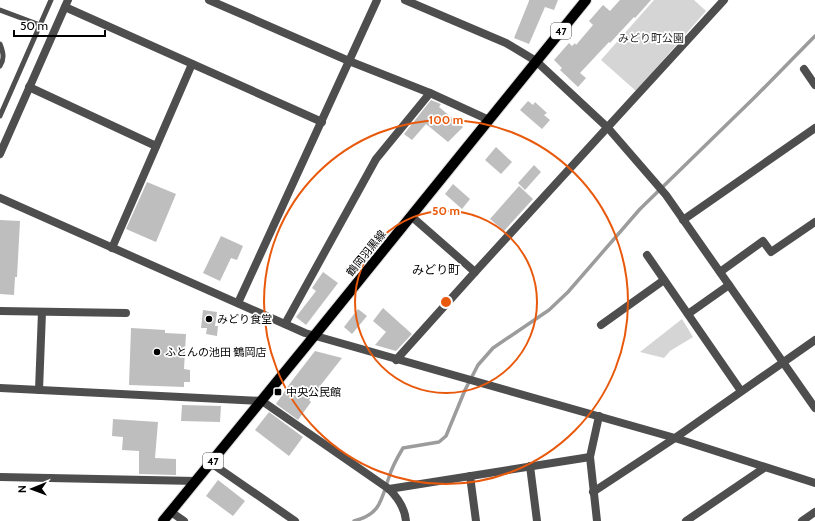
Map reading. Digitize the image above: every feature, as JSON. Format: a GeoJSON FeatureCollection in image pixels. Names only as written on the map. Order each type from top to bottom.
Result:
{"type":"FeatureCollection","features":[{"type":"Feature","properties":{"kind":"main road","name":"鶴岡羽黒線"},"geometry":{"type":"LineString","coordinates":[[163,521],[315,336],[586,0]]}},
{"type":"Feature","properties":{"kind":"street"},"geometry":{"type":"LineString","coordinates":[[209,0],[350,61],[430,93],[488,120]]}},
{"type":"Feature","properties":{"kind":"street"},"geometry":{"type":"LineString","coordinates":[[238,303],[377,0]]}},
{"type":"Feature","properties":{"kind":"street"},"geometry":{"type":"LineString","coordinates":[[405,0],[506,43],[536,61],[608,128],[666,195],[815,408]]}},
{"type":"Feature","properties":{"kind":"street"},"geometry":{"type":"LineString","coordinates":[[396,360],[724,0]]}},
{"type":"Feature","properties":{"kind":"street"},"geometry":{"type":"LineString","coordinates":[[0,154],[66,4],[192,64],[322,122]]}},
{"type":"Feature","properties":{"kind":"street"},"geometry":{"type":"LineString","coordinates":[[112,248],[192,64]]}},
{"type":"Feature","properties":{"kind":"street"},"geometry":{"type":"LineString","coordinates":[[804,69],[815,85]]}},
{"type":"Feature","properties":{"kind":"street"},"geometry":{"type":"LineString","coordinates":[[29,87],[156,146]]}},
{"type":"Feature","properties":{"kind":"street"},"geometry":{"type":"LineString","coordinates":[[285,324],[376,159],[430,93]]}},
{"type":"Feature","properties":{"kind":"street"},"geometry":{"type":"LineString","coordinates":[[683,220],[815,128]]}},
{"type":"Feature","properties":{"kind":"street"},"geometry":{"type":"LineString","coordinates":[[0,198],[305,333],[675,438],[815,484]]}},
{"type":"Feature","properties":{"kind":"street"},"geometry":{"type":"LineString","coordinates":[[411,216],[475,272]]}},
{"type":"Feature","properties":{"kind":"street"},"geometry":{"type":"LineString","coordinates":[[720,272],[763,241],[771,252],[815,222]]}},
{"type":"Feature","properties":{"kind":"street"},"geometry":{"type":"LineString","coordinates":[[647,255],[741,391]]}},
{"type":"Feature","properties":{"kind":"street"},"geometry":{"type":"LineString","coordinates":[[601,325],[664,280]]}},
{"type":"Feature","properties":{"kind":"street"},"geometry":{"type":"LineString","coordinates":[[688,314],[729,285]]}},
{"type":"Feature","properties":{"kind":"street"},"geometry":{"type":"LineString","coordinates":[[0,311],[126,314]]}},
{"type":"Feature","properties":{"kind":"street"},"geometry":{"type":"LineString","coordinates":[[40,390],[42,312]]}},
{"type":"Feature","properties":{"kind":"street"},"geometry":{"type":"LineString","coordinates":[[593,492],[675,438],[815,340]]}},
{"type":"Feature","properties":{"kind":"street"},"geometry":{"type":"LineString","coordinates":[[0,388],[262,401],[388,489],[402,505],[406,521]]}},
{"type":"Feature","properties":{"kind":"street"},"geometry":{"type":"LineString","coordinates":[[597,521],[590,457],[599,416]]}},
{"type":"Feature","properties":{"kind":"street"},"geometry":{"type":"LineString","coordinates":[[388,489],[590,457]]}},
{"type":"Feature","properties":{"kind":"street"},"geometry":{"type":"LineString","coordinates":[[211,463],[295,521]]}},
{"type":"Feature","properties":{"kind":"street"},"geometry":{"type":"LineString","coordinates":[[530,466],[537,521]]}},
{"type":"Feature","properties":{"kind":"street"},"geometry":{"type":"LineString","coordinates":[[686,521],[764,468]]}},
{"type":"Feature","properties":{"kind":"street"},"geometry":{"type":"LineString","coordinates":[[0,476],[196,481]]}},
{"type":"Feature","properties":{"kind":"street"},"geometry":{"type":"LineString","coordinates":[[470,476],[476,521]]}},
{"type":"Feature","properties":{"kind":"street"},"geometry":{"type":"LineString","coordinates":[[171,512],[184,521]]}},
{"type":"Feature","properties":{"kind":"street"},"geometry":{"type":"LineString","coordinates":[[802,521],[815,512]]}},
{"type":"Feature","properties":{"kind":"lane"},"geometry":{"type":"LineString","coordinates":[[0,116],[51,0]]}},
{"type":"Feature","properties":{"kind":"lane"},"geometry":{"type":"LineString","coordinates":[[0,10],[40,25]]}},
{"type":"Feature","properties":{"kind":"lane"},"geometry":{"type":"LineString","coordinates":[[0,44],[3,52],[3,60],[0,66]]}},
{"type":"Feature","properties":{"kind":"green space","name":"みどり町公園"},"geometry":{"type":"Polygon","coordinates":[[[654,0],[694,0],[706,11],[636,91],[601,60],[654,0]]]}},
{"type":"Feature","properties":{"kind":"green space"},"geometry":{"type":"Polygon","coordinates":[[[682,319],[693,337],[670,351],[664,358],[640,352],[682,319]]]}},
{"type":"Feature","properties":{"kind":"building"},"geometry":{"type":"Polygon","coordinates":[[[529,0],[558,0],[554,10],[545,7],[529,44],[514,38],[529,0]]]}},
{"type":"Feature","properties":{"kind":"building"},"geometry":{"type":"Polygon","coordinates":[[[620,0],[651,0],[580,73],[586,78],[578,87],[560,70],[562,68],[554,60],[569,43],[572,46],[575,43],[576,45],[593,25],[589,21],[603,5],[610,11],[620,0]]]}},
{"type":"Feature","properties":{"kind":"building"},"geometry":{"type":"Polygon","coordinates":[[[431,100],[441,104],[439,107],[463,127],[448,142],[426,124],[412,140],[404,134],[431,100]]]}},
{"type":"Feature","properties":{"kind":"building"},"geometry":{"type":"Polygon","coordinates":[[[528,101],[533,105],[535,102],[547,113],[544,115],[550,120],[542,129],[520,110],[528,101]]]}},
{"type":"Feature","properties":{"kind":"building"},"geometry":{"type":"Polygon","coordinates":[[[496,147],[512,162],[501,174],[485,160],[496,147]]]}},
{"type":"Feature","properties":{"kind":"building"},"geometry":{"type":"Polygon","coordinates":[[[534,165],[541,172],[525,190],[518,183],[534,165]]]}},
{"type":"Feature","properties":{"kind":"building"},"geometry":{"type":"Polygon","coordinates":[[[147,182],[176,194],[156,242],[126,229],[147,182]]]}},
{"type":"Feature","properties":{"kind":"building"},"geometry":{"type":"Polygon","coordinates":[[[453,184],[470,199],[462,209],[445,194],[453,184]]]}},
{"type":"Feature","properties":{"kind":"building"},"geometry":{"type":"Polygon","coordinates":[[[519,186],[533,199],[504,231],[490,219],[519,186]]]}},
{"type":"Feature","properties":{"kind":"building"},"geometry":{"type":"Polygon","coordinates":[[[0,220],[20,221],[17,277],[15,277],[14,295],[0,294],[0,220]]]}},
{"type":"Feature","properties":{"kind":"building"},"geometry":{"type":"Polygon","coordinates":[[[221,236],[243,246],[237,260],[231,258],[220,281],[203,273],[221,236]]]}},
{"type":"Feature","properties":{"kind":"building"},"geometry":{"type":"Polygon","coordinates":[[[323,272],[338,283],[306,325],[296,317],[316,291],[312,288],[323,272]]]}},
{"type":"Feature","properties":{"kind":"building"},"geometry":{"type":"Polygon","coordinates":[[[383,308],[412,334],[396,351],[375,345],[386,332],[373,321],[383,308]]]}},
{"type":"Feature","properties":{"kind":"building"},"geometry":{"type":"Polygon","coordinates":[[[358,309],[367,316],[352,334],[344,327],[358,309]]]}},
{"type":"Feature","properties":{"kind":"building","name":"みどり食堂"},"geometry":{"type":"Polygon","coordinates":[[[203,310],[217,312],[215,326],[218,326],[217,336],[206,334],[207,328],[201,328],[203,310]]]}},
{"type":"Feature","properties":{"kind":"building","name":"ふとんの池田 鶴岡店"},"geometry":{"type":"Polygon","coordinates":[[[131,328],[165,330],[165,333],[186,334],[184,369],[190,370],[190,382],[184,382],[184,387],[129,385],[131,328]]]}},
{"type":"Feature","properties":{"kind":"building"},"geometry":{"type":"Polygon","coordinates":[[[315,351],[342,358],[309,400],[311,402],[298,420],[276,404],[315,351]]]}},
{"type":"Feature","properties":{"kind":"building"},"geometry":{"type":"Polygon","coordinates":[[[182,405],[221,406],[220,422],[181,421],[182,405]]]}},
{"type":"Feature","properties":{"kind":"building"},"geometry":{"type":"Polygon","coordinates":[[[269,412],[303,437],[289,456],[255,430],[269,412]]]}},
{"type":"Feature","properties":{"kind":"building"},"geometry":{"type":"Polygon","coordinates":[[[113,419],[158,422],[155,458],[176,459],[176,475],[139,474],[139,451],[122,450],[123,437],[112,436],[113,419]]]}},
{"type":"Feature","properties":{"kind":"building"},"geometry":{"type":"Polygon","coordinates":[[[218,480],[245,501],[233,516],[206,496],[218,480]]]}},
{"type":"Feature","properties":{"kind":"waterway"},"geometry":{"type":"LineString","coordinates":[[354,521],[370,514],[379,505],[392,470],[403,448],[439,442],[446,436],[465,390],[478,365],[493,348],[549,310],[568,292],[640,209],[815,36]]}},
{"type":"Feature","properties":{"kind":"place","name":"みどり食堂"},"geometry":{"type":"Point","coordinates":[209,319]}},
{"type":"Feature","properties":{"kind":"place","name":"ふとんの池田 鶴岡店"},"geometry":{"type":"Point","coordinates":[157,352]}},
{"type":"Feature","properties":{"kind":"place","name":"中央公民館"},"geometry":{"type":"Point","coordinates":[278,392]}},
{"type":"Feature","properties":{"kind":"district","name":"みどり町"},"geometry":{"type":"Point","coordinates":[436,270]}}]}
